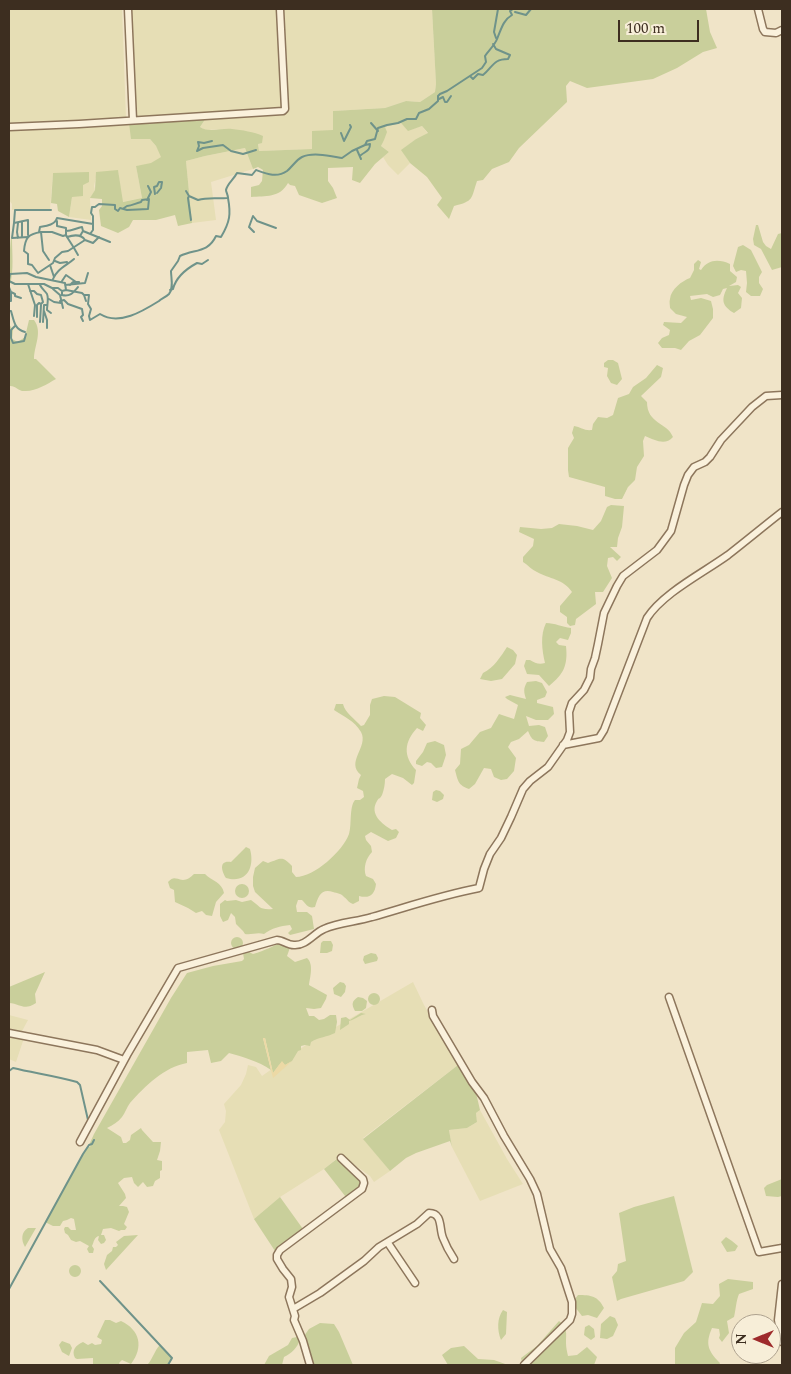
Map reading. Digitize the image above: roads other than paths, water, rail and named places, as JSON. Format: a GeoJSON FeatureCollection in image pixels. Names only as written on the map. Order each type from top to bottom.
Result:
{"type":"FeatureCollection","features":[{"type":"Feature","properties":{"kind":"street"},"geometry":{"type":"LineString","coordinates":[[128,9],[133,120]]}},
{"type":"Feature","properties":{"kind":"street"},"geometry":{"type":"LineString","coordinates":[[9,127],[284,110],[280,9]]}},
{"type":"Feature","properties":{"kind":"street"},"geometry":{"type":"LineString","coordinates":[[758,9],[765,32],[776,33],[782,30]]}},
{"type":"Feature","properties":{"kind":"street"},"geometry":{"type":"LineString","coordinates":[[80,1142],[124,1060],[178,968],[277,940],[296,946],[304,943],[323,929],[478,888],[490,854],[512,817],[522,789],[548,767],[567,740],[570,732],[569,712],[572,703],[584,690],[590,678],[604,613],[617,586],[624,576],[657,550],[671,531],[684,485],[694,467],[705,462],[710,457],[721,440],[752,407],[766,396],[782,395]]}},
{"type":"Feature","properties":{"kind":"street"},"geometry":{"type":"LineString","coordinates":[[563,745],[599,738],[604,730],[647,618],[652,610],[669,595],[728,555],[782,512]]}},
{"type":"Feature","properties":{"kind":"street"},"geometry":{"type":"LineString","coordinates":[[669,997],[759,1252],[782,1248]]}},
{"type":"Feature","properties":{"kind":"street"},"geometry":{"type":"LineString","coordinates":[[432,1010],[433,1016],[472,1082],[484,1098],[530,1179],[537,1194],[550,1250],[561,1268],[572,1302],[570,1320],[524,1365]]}},
{"type":"Feature","properties":{"kind":"street"},"geometry":{"type":"LineString","coordinates":[[9,1033],[97,1050],[124,1060]]}},
{"type":"Feature","properties":{"kind":"street"},"geometry":{"type":"LineString","coordinates":[[310,1365],[294,1320],[295,1316],[290,1297],[291,1279],[280,1264],[277,1255],[280,1250],[362,1189],[364,1179],[340,1158]]}},
{"type":"Feature","properties":{"kind":"street"},"geometry":{"type":"LineString","coordinates":[[292,1309],[320,1293],[364,1261],[379,1247],[417,1224],[429,1213],[436,1215],[439,1220],[441,1236],[454,1259]]}},
{"type":"Feature","properties":{"kind":"street"},"geometry":{"type":"LineString","coordinates":[[388,1243],[415,1283]]}},
{"type":"Feature","properties":{"kind":"street"},"geometry":{"type":"LineString","coordinates":[[782,1284],[778,1320],[782,1342]]}},
{"type":"Feature","properties":{"kind":"waterway"},"geometry":{"type":"LineString","coordinates":[[496,38],[494,32],[498,9]]}},
{"type":"Feature","properties":{"kind":"waterway"},"geometry":{"type":"LineString","coordinates":[[9,280],[10,274],[27,273],[36,277],[65,283],[66,290],[89,295],[90,320],[100,314],[107,317],[123,318],[146,309],[171,292],[171,271],[180,256],[201,250],[209,245],[216,236],[221,237],[228,222],[229,213],[226,190],[237,173],[252,175],[256,170],[276,175],[287,171],[300,158],[306,156],[322,155],[342,158],[365,145],[367,141],[375,139],[378,128],[407,119],[416,119],[419,113],[429,109],[438,101],[440,94],[482,68],[486,62],[485,56],[496,41],[504,22],[512,15],[510,11],[513,9]]}},
{"type":"Feature","properties":{"kind":"waterway"},"geometry":{"type":"LineString","coordinates":[[515,12],[526,15],[531,9]]}},
{"type":"Feature","properties":{"kind":"waterway"},"geometry":{"type":"LineString","coordinates":[[470,76],[473,79],[478,74],[483,75],[499,60],[508,59],[510,55],[496,49],[493,44]]}},
{"type":"Feature","properties":{"kind":"waterway"},"geometry":{"type":"LineString","coordinates":[[439,99],[443,97],[445,102],[447,102],[451,96]]}},
{"type":"Feature","properties":{"kind":"waterway"},"geometry":{"type":"LineString","coordinates":[[371,123],[378,131]]}},
{"type":"Feature","properties":{"kind":"waterway"},"geometry":{"type":"LineString","coordinates":[[341,133],[344,141],[351,127],[350,125]]}},
{"type":"Feature","properties":{"kind":"waterway"},"geometry":{"type":"LineString","coordinates":[[212,141],[198,142],[197,151],[203,148],[223,145],[231,151],[243,154],[256,150]]}},
{"type":"Feature","properties":{"kind":"waterway"},"geometry":{"type":"LineString","coordinates":[[361,155],[367,151],[370,144],[365,145]]}},
{"type":"Feature","properties":{"kind":"waterway"},"geometry":{"type":"LineString","coordinates":[[357,150],[361,159]]}},
{"type":"Feature","properties":{"kind":"waterway"},"geometry":{"type":"LineString","coordinates":[[155,194],[154,187],[159,182],[162,182],[161,188],[157,193]]}},
{"type":"Feature","properties":{"kind":"waterway"},"geometry":{"type":"LineString","coordinates":[[147,200],[151,192],[148,186]]}},
{"type":"Feature","properties":{"kind":"waterway"},"geometry":{"type":"LineString","coordinates":[[186,191],[189,196],[198,200],[227,198]]}},
{"type":"Feature","properties":{"kind":"waterway"},"geometry":{"type":"LineString","coordinates":[[189,196],[191,220]]}},
{"type":"Feature","properties":{"kind":"waterway"},"geometry":{"type":"LineString","coordinates":[[39,232],[40,227],[52,224],[57,218],[93,224],[92,207],[99,204],[115,205],[115,209],[118,211],[120,208],[127,210],[148,209],[149,199],[124,208]]}},
{"type":"Feature","properties":{"kind":"waterway"},"geometry":{"type":"LineString","coordinates":[[14,223],[15,210],[51,210]]}},
{"type":"Feature","properties":{"kind":"waterway"},"geometry":{"type":"LineString","coordinates":[[254,232],[249,227],[253,216],[257,221],[276,228]]}},
{"type":"Feature","properties":{"kind":"waterway"},"geometry":{"type":"LineString","coordinates":[[28,235],[28,220],[14,223],[12,238],[28,237]]}},
{"type":"Feature","properties":{"kind":"waterway"},"geometry":{"type":"LineString","coordinates":[[57,221],[57,226],[66,228],[66,231]]}},
{"type":"Feature","properties":{"kind":"waterway"},"geometry":{"type":"LineString","coordinates":[[22,222],[22,237]]}},
{"type":"Feature","properties":{"kind":"waterway"},"geometry":{"type":"LineString","coordinates":[[18,223],[18,238]]}},
{"type":"Feature","properties":{"kind":"waterway"},"geometry":{"type":"LineString","coordinates":[[90,234],[93,230],[93,224]]}},
{"type":"Feature","properties":{"kind":"waterway"},"geometry":{"type":"LineString","coordinates":[[66,235],[66,231],[80,227],[82,227],[83,231]]}},
{"type":"Feature","properties":{"kind":"waterway"},"geometry":{"type":"LineString","coordinates":[[80,236],[83,231],[110,242]]}},
{"type":"Feature","properties":{"kind":"waterway"},"geometry":{"type":"LineString","coordinates":[[41,232],[52,232],[63,236],[66,235],[67,237],[74,235],[85,240]]}},
{"type":"Feature","properties":{"kind":"waterway"},"geometry":{"type":"LineString","coordinates":[[49,260],[43,251],[41,232],[30,235],[26,240],[24,251],[28,254],[28,264],[32,265],[38,273],[53,263],[55,258],[62,252],[68,251],[85,240],[93,243],[99,237]]}},
{"type":"Feature","properties":{"kind":"waterway"},"geometry":{"type":"LineString","coordinates":[[67,237],[74,248]]}},
{"type":"Feature","properties":{"kind":"waterway"},"geometry":{"type":"LineString","coordinates":[[74,248],[78,255]]}},
{"type":"Feature","properties":{"kind":"waterway"},"geometry":{"type":"LineString","coordinates":[[53,279],[59,270],[74,259]]}},
{"type":"Feature","properties":{"kind":"waterway"},"geometry":{"type":"LineString","coordinates":[[170,290],[173,289],[176,281],[185,271],[197,263],[202,264],[208,260]]}},
{"type":"Feature","properties":{"kind":"waterway"},"geometry":{"type":"LineString","coordinates":[[55,261],[60,263],[67,262]]}},
{"type":"Feature","properties":{"kind":"waterway"},"geometry":{"type":"LineString","coordinates":[[50,265],[54,277]]}},
{"type":"Feature","properties":{"kind":"waterway"},"geometry":{"type":"LineString","coordinates":[[65,285],[85,283],[88,273]]}},
{"type":"Feature","properties":{"kind":"waterway"},"geometry":{"type":"LineString","coordinates":[[62,281],[66,275],[76,282]]}},
{"type":"Feature","properties":{"kind":"waterway"},"geometry":{"type":"LineString","coordinates":[[9,281],[15,284],[44,284],[62,291],[66,290]]}},
{"type":"Feature","properties":{"kind":"waterway"},"geometry":{"type":"LineString","coordinates":[[70,285],[73,282],[79,282]]}},
{"type":"Feature","properties":{"kind":"waterway"},"geometry":{"type":"LineString","coordinates":[[28,284],[35,305],[34,316]]}},
{"type":"Feature","properties":{"kind":"waterway"},"geometry":{"type":"LineString","coordinates":[[40,285],[47,294],[47,310],[51,313]]}},
{"type":"Feature","properties":{"kind":"waterway"},"geometry":{"type":"LineString","coordinates":[[9,287],[11,292],[11,301],[9,301]]}},
{"type":"Feature","properties":{"kind":"waterway"},"geometry":{"type":"LineString","coordinates":[[62,292],[62,295],[69,295],[78,287]]}},
{"type":"Feature","properties":{"kind":"waterway"},"geometry":{"type":"LineString","coordinates":[[53,289],[60,295],[63,308]]}},
{"type":"Feature","properties":{"kind":"waterway"},"geometry":{"type":"LineString","coordinates":[[30,291],[41,295],[43,302],[37,305],[37,317]]}},
{"type":"Feature","properties":{"kind":"waterway"},"geometry":{"type":"LineString","coordinates":[[11,292],[21,298]]}},
{"type":"Feature","properties":{"kind":"waterway"},"geometry":{"type":"LineString","coordinates":[[84,295],[86,301]]}},
{"type":"Feature","properties":{"kind":"waterway"},"geometry":{"type":"LineString","coordinates":[[49,299],[61,303]]}},
{"type":"Feature","properties":{"kind":"waterway"},"geometry":{"type":"LineString","coordinates":[[60,301],[64,300],[68,304],[82,309],[83,315],[81,317],[83,321]]}},
{"type":"Feature","properties":{"kind":"waterway"},"geometry":{"type":"LineString","coordinates":[[40,322],[41,305]]}},
{"type":"Feature","properties":{"kind":"waterway"},"geometry":{"type":"LineString","coordinates":[[43,322],[44,305],[47,305]]}},
{"type":"Feature","properties":{"kind":"waterway"},"geometry":{"type":"LineString","coordinates":[[9,311],[11,311],[17,327],[25,332]]}},
{"type":"Feature","properties":{"kind":"waterway"},"geometry":{"type":"LineString","coordinates":[[44,311],[47,328]]}},
{"type":"Feature","properties":{"kind":"waterway"},"geometry":{"type":"LineString","coordinates":[[15,326],[11,330],[13,343],[24,341],[26,334]]}},
{"type":"Feature","properties":{"kind":"waterway"},"geometry":{"type":"LineString","coordinates":[[9,1071],[13,1068],[77,1082],[80,1085],[88,1120]]}},
{"type":"Feature","properties":{"kind":"waterway"},"geometry":{"type":"LineString","coordinates":[[9,1289],[83,1154],[94,1140]]}},
{"type":"Feature","properties":{"kind":"waterway"},"geometry":{"type":"LineString","coordinates":[[100,1281],[172,1358],[168,1365]]}}]}
